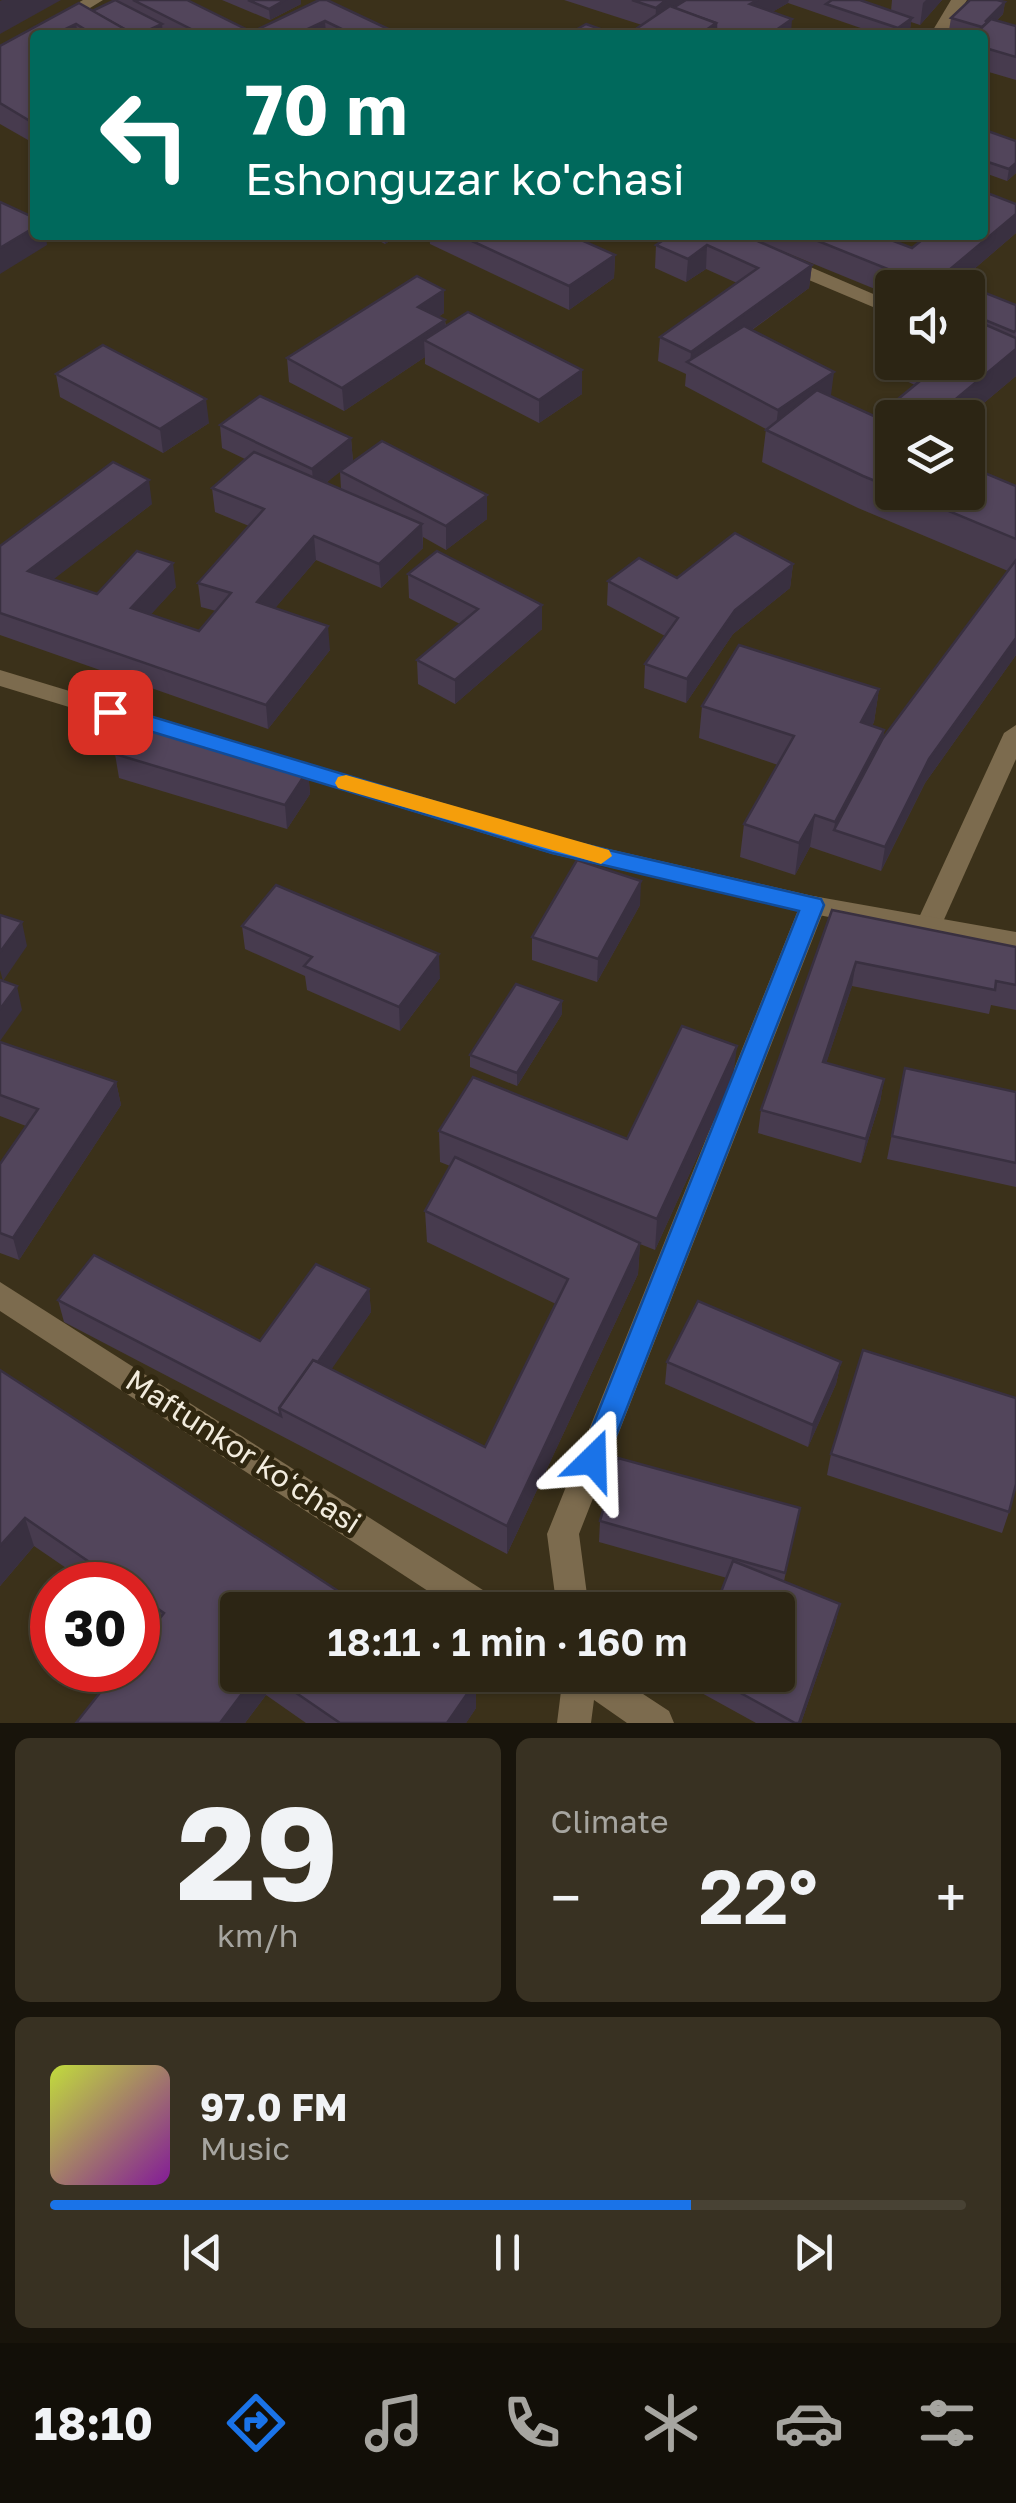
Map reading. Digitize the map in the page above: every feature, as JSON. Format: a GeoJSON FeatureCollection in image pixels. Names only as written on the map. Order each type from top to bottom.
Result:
{"type":"FeatureCollection","features":[{"type":"Feature","properties":{"kind":"street"},"geometry":{"type":"LineString","coordinates":[[43,30],[95,0]]}},
{"type":"Feature","properties":{"kind":"street"},"geometry":{"type":"LineString","coordinates":[[941,30],[959,0]]}},
{"type":"Feature","properties":{"kind":"street"},"geometry":{"type":"LineString","coordinates":[[0,55],[30,38]]}},
{"type":"Feature","properties":{"kind":"street"},"geometry":{"type":"LineString","coordinates":[[738,240],[875,302]]}},
{"type":"Feature","properties":{"kind":"street"},"geometry":{"type":"LineString","coordinates":[[0,678],[552,845],[813,905],[1016,942]]}},
{"type":"Feature","properties":{"kind":"street"},"geometry":{"type":"LineString","coordinates":[[929,924],[1016,733]]}},
{"type":"Feature","properties":{"kind":"street"},"geometry":{"type":"LineString","coordinates":[[571,1592],[564,1534],[813,905]]}},
{"type":"Feature","properties":{"kind":"street","name":"Maftunkor koʻchasi"},"geometry":{"type":"LineString","coordinates":[[0,1295],[457,1592]]}},
{"type":"Feature","properties":{"kind":"street"},"geometry":{"type":"LineString","coordinates":[[574,1723],[580,1692]]}},
{"type":"Feature","properties":{"kind":"street"},"geometry":{"type":"LineString","coordinates":[[609,1692],[657,1723]]}},
{"type":"Feature","properties":{"kind":"building"},"geometry":{"type":"Polygon","coordinates":[[[115,0],[162,24],[149,30],[126,30],[92,11],[115,0]]]}},
{"type":"Feature","properties":{"kind":"building"},"geometry":{"type":"Polygon","coordinates":[[[133,0],[187,0],[248,30],[193,30],[133,0]]]}},
{"type":"Feature","properties":{"kind":"building"},"geometry":{"type":"Polygon","coordinates":[[[248,0],[285,0],[269,9],[248,0]]]}},
{"type":"Feature","properties":{"kind":"building"},"geometry":{"type":"Polygon","coordinates":[[[319,0],[327,0],[390,30],[344,30],[325,21],[306,30],[256,30],[319,0]]]}},
{"type":"Feature","properties":{"kind":"building"},"geometry":{"type":"Polygon","coordinates":[[[632,0],[666,0],[656,8],[632,0]]]}},
{"type":"Feature","properties":{"kind":"building"},"geometry":{"type":"Polygon","coordinates":[[[686,0],[758,0],[750,4],[792,19],[776,30],[716,30],[716,23],[673,8],[686,0]]]}},
{"type":"Feature","properties":{"kind":"building"},"geometry":{"type":"Polygon","coordinates":[[[832,0],[860,0],[912,18],[898,28],[826,4],[832,0]]]}},
{"type":"Feature","properties":{"kind":"building"},"geometry":{"type":"Polygon","coordinates":[[[970,0],[1005,2],[982,27],[951,18],[970,0]]]}},
{"type":"Feature","properties":{"kind":"building"},"geometry":{"type":"Polygon","coordinates":[[[79,3],[126,30],[86,30],[76,24],[63,30],[30,30],[30,121],[0,103],[0,46],[79,3]]]}},
{"type":"Feature","properties":{"kind":"building"},"geometry":{"type":"Polygon","coordinates":[[[670,6],[716,23],[706,30],[634,30],[670,6]]]}},
{"type":"Feature","properties":{"kind":"building"},"geometry":{"type":"Polygon","coordinates":[[[991,19],[1016,26],[1016,57],[988,49],[988,30],[979,30],[991,19]]]}},
{"type":"Feature","properties":{"kind":"building"},"geometry":{"type":"Polygon","coordinates":[[[586,24],[603,30],[576,30],[586,24]]]}},
{"type":"Feature","properties":{"kind":"building"},"geometry":{"type":"Polygon","coordinates":[[[988,131],[1016,141],[1016,163],[1009,169],[988,162],[988,131]]]}},
{"type":"Feature","properties":{"kind":"building"},"geometry":{"type":"Polygon","coordinates":[[[988,193],[1016,204],[1016,214],[988,237],[988,193]]]}},
{"type":"Feature","properties":{"kind":"building"},"geometry":{"type":"Polygon","coordinates":[[[0,202],[30,216],[30,230],[0,248],[0,202]]]}},
{"type":"Feature","properties":{"kind":"building"},"geometry":{"type":"Polygon","coordinates":[[[470,240],[581,240],[615,255],[569,286],[470,240]]]}},
{"type":"Feature","properties":{"kind":"building"},"geometry":{"type":"Polygon","coordinates":[[[664,240],[755,240],[812,265],[691,352],[660,337],[758,268],[707,245],[688,259],[656,245],[664,240]]]}},
{"type":"Feature","properties":{"kind":"building"},"geometry":{"type":"Polygon","coordinates":[[[815,240],[891,240],[912,248],[922,240],[985,240],[949,270],[890,270],[815,240]]]}},
{"type":"Feature","properties":{"kind":"building"},"geometry":{"type":"Polygon","coordinates":[[[417,276],[444,290],[418,307],[445,320],[342,388],[287,358],[417,276]]]}},
{"type":"Feature","properties":{"kind":"building"},"geometry":{"type":"Polygon","coordinates":[[[985,293],[1016,305],[1014,332],[985,320],[985,293]]]}},
{"type":"Feature","properties":{"kind":"building"},"geometry":{"type":"Polygon","coordinates":[[[468,312],[582,370],[539,400],[424,340],[468,312]]]}},
{"type":"Feature","properties":{"kind":"building"},"geometry":{"type":"Polygon","coordinates":[[[985,324],[1016,338],[1016,349],[985,375],[985,324]]]}},
{"type":"Feature","properties":{"kind":"building"},"geometry":{"type":"Polygon","coordinates":[[[744,326],[834,372],[778,410],[687,362],[744,326]]]}},
{"type":"Feature","properties":{"kind":"building"},"geometry":{"type":"Polygon","coordinates":[[[103,345],[206,399],[160,429],[56,374],[103,345]]]}},
{"type":"Feature","properties":{"kind":"building"},"geometry":{"type":"Polygon","coordinates":[[[921,380],[979,380],[955,400],[897,400],[921,380]]]}},
{"type":"Feature","properties":{"kind":"building"},"geometry":{"type":"Polygon","coordinates":[[[817,390],[875,417],[875,481],[766,430],[817,390]]]}},
{"type":"Feature","properties":{"kind":"building"},"geometry":{"type":"Polygon","coordinates":[[[260,396],[351,438],[312,469],[220,425],[260,396]]]}},
{"type":"Feature","properties":{"kind":"building"},"geometry":{"type":"Polygon","coordinates":[[[382,441],[487,495],[446,526],[340,471],[382,441]]]}},
{"type":"Feature","properties":{"kind":"building"},"geometry":{"type":"Polygon","coordinates":[[[254,452],[422,524],[379,564],[314,536],[257,602],[328,626],[266,705],[0,613],[0,546],[113,462],[149,480],[28,571],[97,594],[137,551],[173,563],[131,608],[199,631],[231,593],[198,583],[264,509],[212,488],[254,452]]]}},
{"type":"Feature","properties":{"kind":"building"},"geometry":{"type":"Polygon","coordinates":[[[985,473],[1016,486],[1016,539],[946,510],[985,510],[985,473]]]}},
{"type":"Feature","properties":{"kind":"building"},"geometry":{"type":"Polygon","coordinates":[[[735,533],[793,564],[735,610],[687,679],[645,664],[678,618],[608,581],[639,558],[677,578],[735,533]]]}},
{"type":"Feature","properties":{"kind":"building"},"geometry":{"type":"Polygon","coordinates":[[[437,551],[542,605],[455,680],[417,660],[478,609],[408,574],[437,551]]]}},
{"type":"Feature","properties":{"kind":"building"},"geometry":{"type":"Polygon","coordinates":[[[1016,560],[1016,638],[929,759],[885,847],[834,830],[883,738],[1016,560]]]}},
{"type":"Feature","properties":{"kind":"building"},"geometry":{"type":"Polygon","coordinates":[[[739,645],[879,689],[861,722],[884,730],[835,822],[815,815],[799,843],[744,824],[794,736],[702,706],[739,645]]]}},
{"type":"Feature","properties":{"kind":"building"},"geometry":{"type":"Polygon","coordinates":[[[140,721],[308,770],[285,805],[115,754],[140,721]]]}},
{"type":"Feature","properties":{"kind":"building"},"geometry":{"type":"Polygon","coordinates":[[[577,860],[641,881],[598,959],[532,937],[577,860]]]}},
{"type":"Feature","properties":{"kind":"building"},"geometry":{"type":"Polygon","coordinates":[[[276,885],[439,954],[399,1007],[304,966],[312,957],[242,926],[276,885]]]}},
{"type":"Feature","properties":{"kind":"building"},"geometry":{"type":"Polygon","coordinates":[[[832,910],[1016,947],[1016,985],[996,981],[995,990],[856,962],[823,1062],[884,1079],[866,1139],[761,1110],[832,910]]]}},
{"type":"Feature","properties":{"kind":"building"},"geometry":{"type":"Polygon","coordinates":[[[0,915],[22,922],[0,952],[0,915]]]}},
{"type":"Feature","properties":{"kind":"building"},"geometry":{"type":"Polygon","coordinates":[[[0,980],[17,986],[0,1009],[0,980]]]}},
{"type":"Feature","properties":{"kind":"building"},"geometry":{"type":"Polygon","coordinates":[[[516,984],[562,1001],[517,1073],[470,1055],[516,984]]]}},
{"type":"Feature","properties":{"kind":"building"},"geometry":{"type":"Polygon","coordinates":[[[682,1026],[737,1046],[657,1219],[439,1131],[473,1077],[627,1139],[682,1026]]]}},
{"type":"Feature","properties":{"kind":"building"},"geometry":{"type":"Polygon","coordinates":[[[0,1042],[116,1082],[13,1238],[0,1233],[0,1164],[38,1109],[0,1095],[0,1042]]]}},
{"type":"Feature","properties":{"kind":"building"},"geometry":{"type":"Polygon","coordinates":[[[905,1068],[1016,1092],[1016,1163],[892,1136],[905,1068]]]}},
{"type":"Feature","properties":{"kind":"building"},"geometry":{"type":"Polygon","coordinates":[[[455,1157],[640,1243],[507,1526],[279,1408],[313,1360],[485,1447],[568,1279],[425,1211],[455,1157]]]}},
{"type":"Feature","properties":{"kind":"building"},"geometry":{"type":"Polygon","coordinates":[[[94,1255],[260,1341],[316,1264],[369,1289],[318,1362],[313,1360],[279,1408],[281,1416],[58,1300],[94,1255]]]}},
{"type":"Feature","properties":{"kind":"building"},"geometry":{"type":"Polygon","coordinates":[[[698,1301],[841,1362],[813,1425],[667,1362],[698,1301]]]}},
{"type":"Feature","properties":{"kind":"building"},"geometry":{"type":"Polygon","coordinates":[[[863,1350],[1016,1398],[1016,1484],[1009,1512],[831,1454],[863,1350]]]}},
{"type":"Feature","properties":{"kind":"building"},"geometry":{"type":"Polygon","coordinates":[[[0,1370],[339,1592],[220,1592],[220,1692],[243,1692],[220,1723],[76,1723],[101,1692],[160,1692],[160,1618],[164,1613],[160,1610],[160,1562],[89,1562],[25,1518],[0,1546],[0,1370]]]}},
{"type":"Feature","properties":{"kind":"building"},"geometry":{"type":"Polygon","coordinates":[[[618,1458],[800,1508],[785,1573],[600,1521],[618,1458]]]}},
{"type":"Feature","properties":{"kind":"building"},"geometry":{"type":"Polygon","coordinates":[[[733,1561],[840,1604],[799,1723],[739,1692],[795,1692],[795,1592],[721,1592],[733,1561]]]}},
{"type":"Feature","properties":{"kind":"building"},"geometry":{"type":"Polygon","coordinates":[[[295,1692],[468,1692],[447,1723],[340,1723],[295,1692]]]}},
{"type":"Feature","properties":{"kind":"slow traffic"},"geometry":{"type":"LineString","coordinates":[[346,783],[601,856]]}},
{"type":"Feature","properties":{"kind":"route"},"geometry":{"type":"LineString","coordinates":[[110,712],[552,845],[813,905],[593,1460]]}}]}
